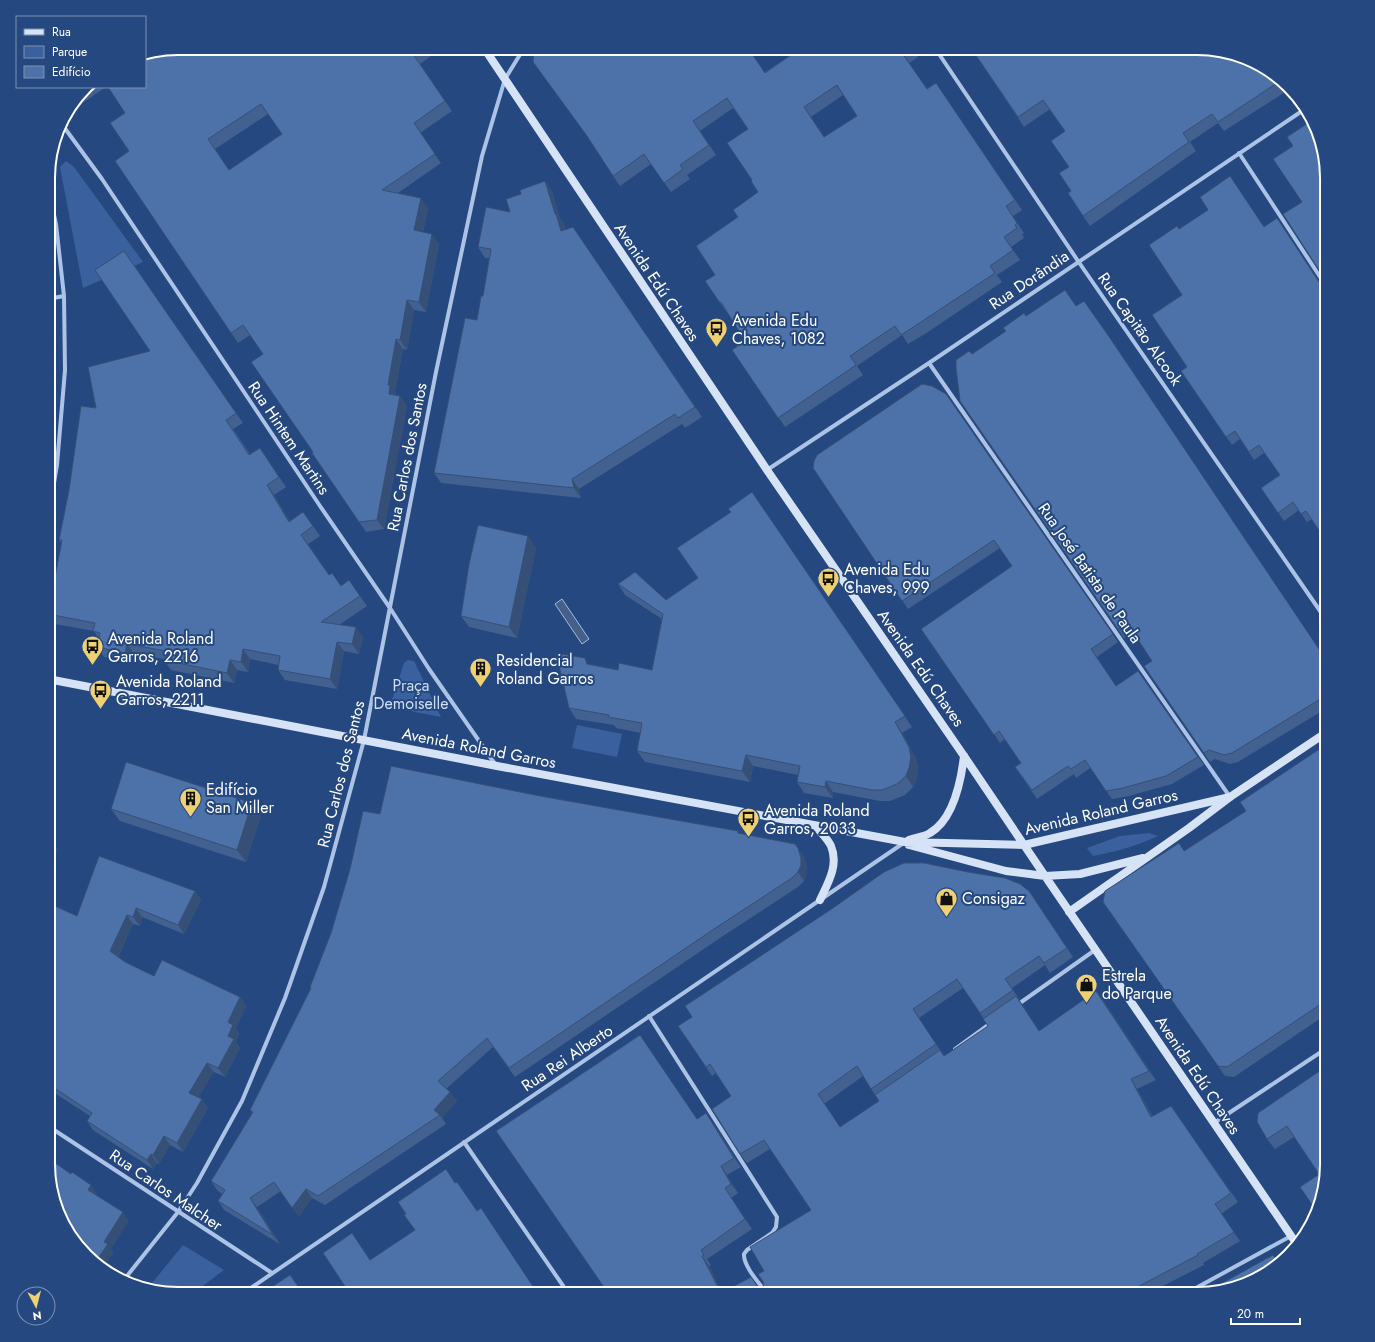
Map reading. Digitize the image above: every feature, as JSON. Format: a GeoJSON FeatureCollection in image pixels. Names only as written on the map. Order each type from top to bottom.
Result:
{"type":"FeatureCollection","features":[{"type":"Feature","properties":{"kind":"main road","name":"Avenida Edú Chaves"},"geometry":{"type":"LineString","coordinates":[[489,55],[767,470],[1294,1240]]}},
{"type":"Feature","properties":{"kind":"main road","name":"Avenida Roland Garros"},"geometry":{"type":"LineString","coordinates":[[55,680],[497,766],[905,842],[1024,845],[1230,797]]}},
{"type":"Feature","properties":{"kind":"main road","name":"Avenida Roland Garros"},"geometry":{"type":"LineString","coordinates":[[905,842],[912,846],[1006,871],[1045,876],[1080,874],[1149,857],[1230,797],[1320,737]]}},
{"type":"Feature","properties":{"kind":"main road"},"geometry":{"type":"LineString","coordinates":[[905,842],[930,834],[943,820],[952,806],[961,779],[964,756]]}},
{"type":"Feature","properties":{"kind":"main road"},"geometry":{"type":"LineString","coordinates":[[816,826],[831,845],[834,857],[832,874],[820,900]]}},
{"type":"Feature","properties":{"kind":"main road"},"geometry":{"type":"LineString","coordinates":[[1069,912],[1149,857]]}},
{"type":"Feature","properties":{"kind":"street","name":"Rua Carlos dos Santos"},"geometry":{"type":"LineString","coordinates":[[127,1275],[178,1212],[197,1183],[242,1101],[285,998],[324,887],[364,740],[436,372],[482,156],[505,79],[520,55]]}},
{"type":"Feature","properties":{"kind":"street","name":"Rua Capitão Alcook"},"geometry":{"type":"LineString","coordinates":[[940,55],[1078,261],[1320,611]]}},
{"type":"Feature","properties":{"kind":"street","name":"Rua Dorândia"},"geometry":{"type":"LineString","coordinates":[[767,470],[929,363],[1300,112]]}},
{"type":"Feature","properties":{"kind":"street","name":"Rua Hintem Martins"},"geometry":{"type":"LineString","coordinates":[[65,129],[102,179],[320,506],[390,608],[429,669],[497,766]]}},
{"type":"Feature","properties":{"kind":"street"},"geometry":{"type":"LineString","coordinates":[[1239,153],[1320,277]]}},
{"type":"Feature","properties":{"kind":"street"},"geometry":{"type":"LineString","coordinates":[[55,220],[64,296],[65,370],[55,477]]}},
{"type":"Feature","properties":{"kind":"street"},"geometry":{"type":"LineString","coordinates":[[55,298],[64,296]]}},
{"type":"Feature","properties":{"kind":"street","name":"Rua José Batista de Paula"},"geometry":{"type":"LineString","coordinates":[[929,363],[1230,797]]}},
{"type":"Feature","properties":{"kind":"street","name":"Rua Rei Alberto"},"geometry":{"type":"LineString","coordinates":[[252,1287],[905,842]]}},
{"type":"Feature","properties":{"kind":"street"},"geometry":{"type":"LineString","coordinates":[[1015,1006],[1095,950]]}},
{"type":"Feature","properties":{"kind":"street"},"geometry":{"type":"LineString","coordinates":[[649,1016],[777,1217],[776,1227],[772,1233],[747,1250],[744,1254],[744,1260],[762,1287]]}},
{"type":"Feature","properties":{"kind":"street"},"geometry":{"type":"LineString","coordinates":[[951,1051],[996,1020]]}},
{"type":"Feature","properties":{"kind":"street"},"geometry":{"type":"LineString","coordinates":[[1214,1123],[1320,1053]]}},
{"type":"Feature","properties":{"kind":"street","name":"Rua Carlos Malcher"},"geometry":{"type":"LineString","coordinates":[[55,1131],[272,1274]]}},
{"type":"Feature","properties":{"kind":"street"},"geometry":{"type":"LineString","coordinates":[[464,1142],[564,1287]]}},
{"type":"Feature","properties":{"kind":"street"},"geometry":{"type":"LineString","coordinates":[[1199,1287],[1294,1240]]}},
{"type":"Feature","properties":{"kind":"green space"},"geometry":{"type":"Polygon","coordinates":[[[66,161],[74,167],[143,262],[83,288],[60,167],[66,161]]]}},
{"type":"Feature","properties":{"kind":"green space","name":"Praça Demoiselle"},"geometry":{"type":"Polygon","coordinates":[[[408,660],[414,661],[441,717],[395,708],[392,700],[404,663],[408,660]]]}},
{"type":"Feature","properties":{"kind":"green space"},"geometry":{"type":"Polygon","coordinates":[[[577,725],[622,734],[617,757],[572,748],[577,725]]]}},
{"type":"Feature","properties":{"kind":"green space"},"geometry":{"type":"Polygon","coordinates":[[[1149,833],[1158,836],[1133,846],[1093,856],[1087,848],[1120,836],[1149,833]]]}},
{"type":"Feature","properties":{"kind":"green space"},"geometry":{"type":"Polygon","coordinates":[[[183,1245],[224,1270],[201,1287],[178,1287],[151,1284],[183,1245]]]}},
{"type":"Feature","properties":{"kind":"shaded area"},"geometry":{"type":"Polygon","coordinates":[[[562,599],[589,639],[582,644],[555,604],[562,599]]]}},
{"type":"Feature","properties":{"kind":"building"},"geometry":{"type":"Polygon","coordinates":[[[170,55],[414,55],[445,101],[414,123],[435,154],[382,190],[421,198],[414,230],[432,234],[419,302],[407,300],[400,340],[396,339],[388,385],[390,385],[389,394],[400,396],[377,520],[359,522],[251,362],[263,354],[243,325],[231,333],[115,161],[129,151],[110,123],[125,113],[109,88],[146,88],[146,59],[170,55]],[[261,104],[208,139],[229,170],[282,134],[261,104]]]}},
{"type":"Feature","properties":{"kind":"building"},"geometry":{"type":"Polygon","coordinates":[[[534,55],[753,55],[765,73],[791,55],[903,55],[927,89],[936,83],[1015,200],[1006,206],[1017,223],[1015,225],[1017,228],[1004,237],[1013,250],[990,266],[995,273],[918,324],[901,335],[895,326],[850,356],[856,365],[778,418],[732,350],[745,341],[721,302],[720,303],[705,281],[715,275],[696,246],[738,217],[733,210],[758,192],[751,181],[752,180],[727,143],[748,129],[727,98],[693,121],[709,145],[680,165],[683,169],[664,183],[644,154],[613,176],[587,136],[533,62],[534,55]],[[837,85],[804,107],[824,137],[857,116],[837,85]]]}},
{"type":"Feature","properties":{"kind":"building"},"geometry":{"type":"Polygon","coordinates":[[[976,55],[1205,55],[1221,57],[1244,64],[1276,84],[1218,122],[1212,114],[1183,133],[1189,142],[1083,216],[1068,193],[1071,191],[1059,173],[1069,167],[1051,141],[1065,131],[1043,100],[1018,117],[976,55]]]}},
{"type":"Feature","properties":{"kind":"building"},"geometry":{"type":"Polygon","coordinates":[[[1307,124],[1318,154],[1320,178],[1320,272],[1283,214],[1302,202],[1273,159],[1293,146],[1287,137],[1307,124]]]}},
{"type":"Feature","properties":{"kind":"building"},"geometry":{"type":"Polygon","coordinates":[[[1230,176],[1264,227],[1277,218],[1319,282],[1320,532],[1306,511],[1301,514],[1293,502],[1278,513],[1261,488],[1280,475],[1259,445],[1249,452],[1235,431],[1226,437],[1181,371],[1187,367],[1152,315],[1182,295],[1149,245],[1177,226],[1179,229],[1208,210],[1200,197],[1230,176]]]}},
{"type":"Feature","properties":{"kind":"building"},"geometry":{"type":"Polygon","coordinates":[[[545,181],[561,231],[573,227],[695,407],[678,418],[675,414],[572,479],[574,488],[434,473],[465,318],[477,320],[481,296],[483,296],[491,249],[478,247],[486,207],[510,212],[506,199],[521,194],[520,190],[545,181]]]}},
{"type":"Feature","properties":{"kind":"building"},"geometry":{"type":"Polygon","coordinates":[[[124,251],[236,413],[226,420],[249,455],[260,448],[279,477],[267,485],[289,522],[303,512],[313,526],[301,535],[329,575],[332,573],[341,586],[349,580],[360,596],[321,622],[356,627],[352,644],[337,642],[330,679],[278,670],[280,656],[243,649],[241,662],[230,660],[227,673],[164,660],[166,651],[127,644],[125,653],[97,647],[100,633],[93,631],[95,623],[55,615],[55,577],[62,540],[59,540],[69,490],[81,406],[96,408],[88,367],[150,351],[95,270],[124,251]]]}},
{"type":"Feature","properties":{"kind":"building"},"geometry":{"type":"Polygon","coordinates":[[[1065,290],[1076,306],[1084,301],[1320,651],[1320,699],[1232,753],[1224,755],[1209,750],[1204,753],[1144,666],[1152,661],[1127,623],[1118,629],[960,401],[956,360],[969,351],[972,354],[1006,331],[1003,328],[1024,313],[1026,316],[1065,290]]]}},
{"type":"Feature","properties":{"kind":"building"},"geometry":{"type":"Polygon","coordinates":[[[922,384],[932,386],[946,394],[1113,634],[1091,649],[1116,686],[1138,671],[1198,757],[1166,776],[1123,788],[1106,791],[1085,760],[1071,769],[1068,766],[1032,790],[1015,767],[1021,763],[999,731],[994,735],[921,629],[1012,566],[994,540],[902,601],[813,468],[817,455],[922,384]]]}},
{"type":"Feature","properties":{"kind":"building"},"geometry":{"type":"Polygon","coordinates":[[[752,492],[905,716],[895,722],[909,747],[911,757],[906,776],[897,784],[882,790],[872,790],[826,781],[825,787],[797,782],[800,766],[746,755],[742,771],[637,751],[642,723],[569,708],[556,653],[585,658],[587,664],[618,670],[619,663],[652,670],[663,614],[618,584],[635,572],[666,600],[698,578],[677,548],[731,512],[728,509],[752,492]]]}},
{"type":"Feature","properties":{"kind":"building"},"geometry":{"type":"Polygon","coordinates":[[[478,525],[528,536],[509,627],[461,616],[469,564],[478,525]]]}},
{"type":"Feature","properties":{"kind":"building"},"geometry":{"type":"Polygon","coordinates":[[[1320,749],[1320,1005],[1227,1067],[1218,1066],[1103,902],[1105,891],[1179,843],[1184,851],[1246,811],[1240,802],[1320,749]]]}},
{"type":"Feature","properties":{"kind":"building","name":"Edifício San Miller"},"geometry":{"type":"Polygon","coordinates":[[[126,762],[252,803],[237,850],[111,809],[126,762]]]}},
{"type":"Feature","properties":{"kind":"building"},"geometry":{"type":"Polygon","coordinates":[[[391,766],[540,796],[738,831],[738,833],[795,844],[801,858],[801,865],[798,872],[792,878],[509,1068],[487,1038],[438,1081],[450,1092],[434,1110],[440,1115],[318,1196],[306,1189],[292,1208],[274,1182],[250,1198],[273,1235],[218,1201],[225,1190],[211,1181],[253,1112],[250,1110],[311,988],[310,987],[331,933],[350,869],[363,811],[380,814],[391,766]]]}},
{"type":"Feature","properties":{"kind":"building"},"geometry":{"type":"Polygon","coordinates":[[[99,856],[195,891],[178,925],[136,908],[133,917],[127,915],[110,951],[125,962],[154,976],[162,960],[240,997],[228,1022],[233,1025],[228,1036],[234,1039],[218,1068],[207,1063],[189,1093],[202,1099],[177,1143],[164,1136],[153,1155],[151,1154],[147,1160],[87,1121],[92,1113],[55,1088],[55,906],[77,916],[99,856]]]}},
{"type":"Feature","properties":{"kind":"building"},"geometry":{"type":"Polygon","coordinates":[[[904,863],[924,863],[1005,878],[1020,884],[1029,891],[1067,948],[1044,963],[1039,956],[1005,979],[1013,990],[980,1013],[957,979],[913,1009],[936,1044],[871,1089],[857,1066],[818,1094],[840,1127],[879,1101],[875,1095],[940,1050],[944,1056],[988,1026],[983,1019],[1016,996],[1039,1031],[1096,991],[1149,1071],[1131,1079],[1151,1117],[1171,1106],[1231,1193],[1215,1204],[1234,1232],[1197,1254],[1198,1255],[1137,1287],[763,1287],[764,1283],[758,1274],[764,1271],[750,1247],[811,1210],[764,1140],[740,1154],[712,1109],[731,1096],[710,1064],[706,1067],[678,1026],[692,1017],[685,1006],[833,908],[884,872],[904,863]]]}},
{"type":"Feature","properties":{"kind":"building"},"geometry":{"type":"Polygon","coordinates":[[[640,1035],[697,1119],[706,1113],[734,1158],[721,1166],[731,1184],[725,1188],[745,1219],[701,1250],[704,1255],[702,1256],[718,1287],[604,1287],[496,1131],[640,1035]]]}},
{"type":"Feature","properties":{"kind":"building"},"geometry":{"type":"Polygon","coordinates":[[[1320,1071],[1320,1164],[1316,1196],[1312,1205],[1300,1187],[1318,1175],[1317,1171],[1287,1126],[1267,1139],[1257,1122],[1258,1113],[1320,1071]]]}},
{"type":"Feature","properties":{"kind":"building"},"geometry":{"type":"Polygon","coordinates":[[[55,1163],[91,1185],[88,1190],[123,1212],[104,1242],[108,1244],[98,1258],[76,1232],[64,1211],[59,1196],[55,1163]]]}},
{"type":"Feature","properties":{"kind":"building"},"geometry":{"type":"Polygon","coordinates":[[[446,1169],[477,1211],[481,1208],[533,1287],[345,1287],[323,1253],[352,1233],[370,1260],[415,1230],[404,1215],[406,1214],[398,1202],[446,1169]]]}},
{"type":"Feature","properties":{"kind":"building"},"geometry":{"type":"Polygon","coordinates":[[[1273,1255],[1275,1258],[1251,1274],[1229,1283],[1219,1285],[1273,1255]]]}},
{"type":"Feature","properties":{"kind":"building"},"geometry":{"type":"Polygon","coordinates":[[[290,1275],[299,1287],[272,1287],[290,1275]]]}},
{"type":"Feature","properties":{"kind":"building"},"geometry":{"type":"Polygon","coordinates":[[[751,1277],[758,1287],[732,1287],[751,1277]]]}},
{"type":"Feature","properties":{"kind":"place","name":"Avenida Edu Chaves, 1082"},"geometry":{"type":"Point","coordinates":[717,348]}},
{"type":"Feature","properties":{"kind":"place","name":"Avenida Edu Chaves, 999"},"geometry":{"type":"Point","coordinates":[828,598]}},
{"type":"Feature","properties":{"kind":"place","name":"Avenida Roland Garros, 2216"},"geometry":{"type":"Point","coordinates":[92,666]}},
{"type":"Feature","properties":{"kind":"place","name":"Residencial Roland Garros"},"geometry":{"type":"Point","coordinates":[480,688]}},
{"type":"Feature","properties":{"kind":"place","name":"Avenida Roland Garros, 2211"},"geometry":{"type":"Point","coordinates":[100,710]}},
{"type":"Feature","properties":{"kind":"place","name":"Edifício San Miller"},"geometry":{"type":"Point","coordinates":[190,818]}},
{"type":"Feature","properties":{"kind":"place","name":"Avenida Roland Garros, 2033"},"geometry":{"type":"Point","coordinates":[749,838]}},
{"type":"Feature","properties":{"kind":"place","name":"Consigaz"},"geometry":{"type":"Point","coordinates":[946,918]}},
{"type":"Feature","properties":{"kind":"place","name":"Estrela do Parque"},"geometry":{"type":"Point","coordinates":[1086,1004]}}]}
